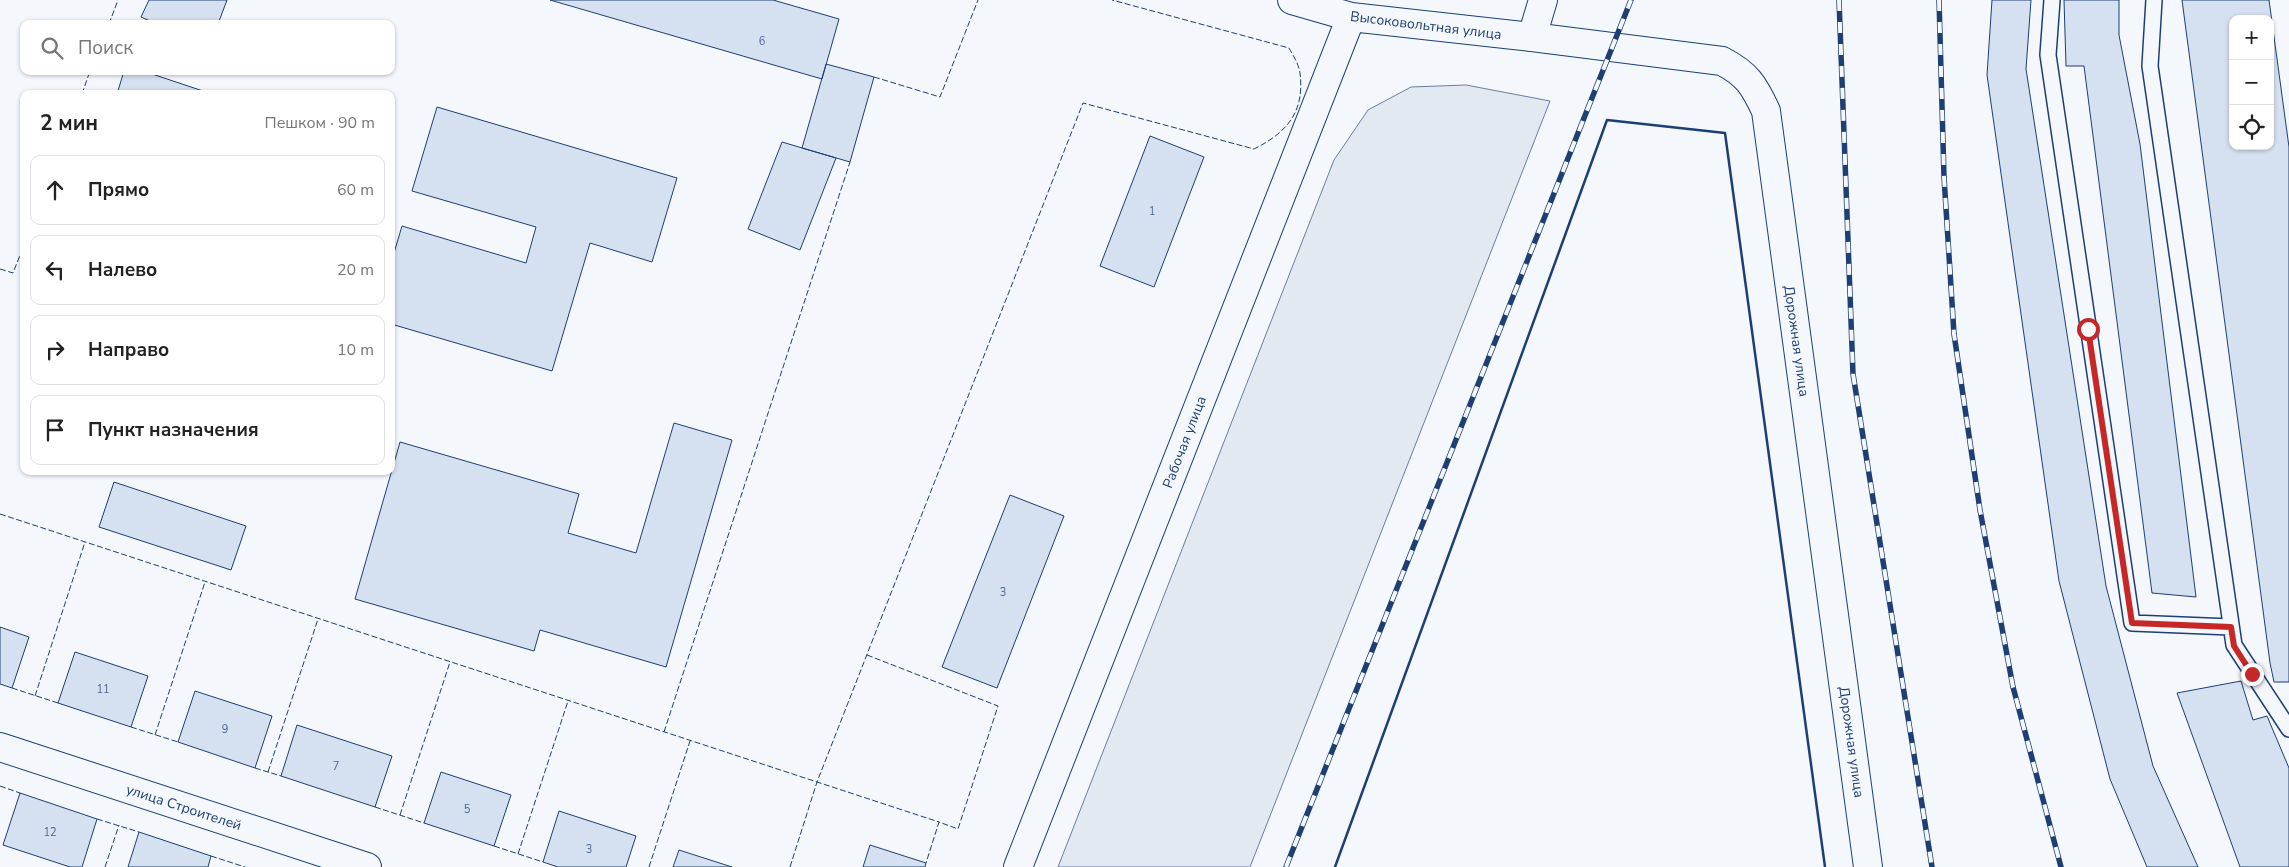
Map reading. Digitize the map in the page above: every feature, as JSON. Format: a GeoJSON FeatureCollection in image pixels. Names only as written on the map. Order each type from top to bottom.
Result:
{"type":"FeatureCollection","features":[{"type":"Feature","properties":{"kind":"street","name":"Высоковольтная улица"},"geometry":{"type":"LineString","coordinates":[[1292,0],[1350,17],[1532,37]]}},
{"type":"Feature","properties":{"kind":"street"},"geometry":{"type":"LineString","coordinates":[[1532,37],[1543,0]]}},
{"type":"Feature","properties":{"kind":"street","name":"Рабочая улица"},"geometry":{"type":"LineString","coordinates":[[1018,867],[1350,17]]}},
{"type":"Feature","properties":{"kind":"street","name":"Дорожная улица"},"geometry":{"type":"LineString","coordinates":[[1532,37],[1722,61],[1742,72],[1756,90],[1766,111],[1868,867]]}},
{"type":"Feature","properties":{"kind":"street","name":"улица Строителей"},"geometry":{"type":"LineString","coordinates":[[0,746],[367,867]]}},
{"type":"Feature","properties":{"kind":"lane"},"geometry":{"type":"LineString","coordinates":[[2052,0],[2048,55],[2132,623],[2231,627]]}},
{"type":"Feature","properties":{"kind":"lane"},"geometry":{"type":"LineString","coordinates":[[2154,0],[2150,66],[2234,646],[2289,730]]}},
{"type":"Feature","properties":{"kind":"shaded area"},"geometry":{"type":"Polygon","coordinates":[[[1466,85],[1550,101],[1250,867],[1058,867],[1334,160],[1368,110],[1411,87],[1466,85]]]}},
{"type":"Feature","properties":{"kind":"building"},"geometry":{"type":"Polygon","coordinates":[[[149,0],[227,0],[220,20],[148,20],[141,17],[149,0]]]}},
{"type":"Feature","properties":{"kind":"building"},"geometry":{"type":"Polygon","coordinates":[[[550,0],[773,0],[839,19],[822,79],[550,0]]]}},
{"type":"Feature","properties":{"kind":"building"},"geometry":{"type":"Polygon","coordinates":[[[1992,0],[2031,0],[2026,69],[2106,586],[2153,766],[2198,867],[2147,867],[2110,779],[2059,581],[1987,75],[1992,0]]]}},
{"type":"Feature","properties":{"kind":"building"},"geometry":{"type":"Polygon","coordinates":[[[2064,0],[2119,0],[2119,35],[2140,144],[2196,597],[2152,593],[2084,66],[2066,66],[2064,0]]]}},
{"type":"Feature","properties":{"kind":"building"},"geometry":{"type":"Polygon","coordinates":[[[2182,0],[2269,0],[2271,15],[2229,15],[2229,150],[2274,150],[2274,37],[2289,147],[2289,682],[2274,682],[2182,0]]]}},
{"type":"Feature","properties":{"kind":"building"},"geometry":{"type":"Polygon","coordinates":[[[826,64],[874,77],[850,162],[802,148],[826,64]]]}},
{"type":"Feature","properties":{"kind":"building"},"geometry":{"type":"Polygon","coordinates":[[[123,75],[155,75],[200,90],[118,90],[123,75]]]}},
{"type":"Feature","properties":{"kind":"building"},"geometry":{"type":"Polygon","coordinates":[[[437,107],[677,178],[652,262],[590,243],[552,371],[395,325],[395,250],[402,226],[526,263],[536,227],[412,191],[437,107]]]}},
{"type":"Feature","properties":{"kind":"building"},"geometry":{"type":"Polygon","coordinates":[[[1150,136],[1204,157],[1154,287],[1100,266],[1150,136]]]}},
{"type":"Feature","properties":{"kind":"building"},"geometry":{"type":"Polygon","coordinates":[[[782,142],[836,158],[800,250],[748,229],[782,142]]]}},
{"type":"Feature","properties":{"kind":"building"},"geometry":{"type":"Polygon","coordinates":[[[674,423],[732,440],[666,667],[540,630],[534,651],[355,599],[391,475],[395,475],[395,459],[400,442],[579,494],[568,533],[636,553],[674,423]]]}},
{"type":"Feature","properties":{"kind":"building"},"geometry":{"type":"Polygon","coordinates":[[[114,482],[246,526],[231,570],[99,527],[114,482]]]}},
{"type":"Feature","properties":{"kind":"building"},"geometry":{"type":"Polygon","coordinates":[[[1010,495],[1064,516],[997,688],[942,667],[1010,495]]]}},
{"type":"Feature","properties":{"kind":"building"},"geometry":{"type":"Polygon","coordinates":[[[0,627],[29,637],[12,688],[0,684],[0,627]]]}},
{"type":"Feature","properties":{"kind":"building"},"geometry":{"type":"Polygon","coordinates":[[[75,652],[148,676],[131,727],[58,703],[75,652]]]}},
{"type":"Feature","properties":{"kind":"building"},"geometry":{"type":"Polygon","coordinates":[[[2241,681],[2253,720],[2267,716],[2289,768],[2289,867],[2240,867],[2177,693],[2241,681]]]}},
{"type":"Feature","properties":{"kind":"building"},"geometry":{"type":"Polygon","coordinates":[[[195,691],[272,716],[255,768],[178,742],[195,691]]]}},
{"type":"Feature","properties":{"kind":"building"},"geometry":{"type":"Polygon","coordinates":[[[297,725],[392,756],[375,807],[281,776],[297,725]]]}},
{"type":"Feature","properties":{"kind":"building"},"geometry":{"type":"Polygon","coordinates":[[[441,772],[511,795],[494,846],[424,823],[441,772]]]}},
{"type":"Feature","properties":{"kind":"building"},"geometry":{"type":"Polygon","coordinates":[[[20,793],[97,819],[82,867],[70,867],[3,845],[20,793]]]}},
{"type":"Feature","properties":{"kind":"building"},"geometry":{"type":"Polygon","coordinates":[[[559,811],[636,836],[626,867],[558,867],[543,862],[559,811]]]}},
{"type":"Feature","properties":{"kind":"building"},"geometry":{"type":"Polygon","coordinates":[[[139,832],[211,856],[208,867],[128,867],[139,832]]]}},
{"type":"Feature","properties":{"kind":"building"},"geometry":{"type":"Polygon","coordinates":[[[870,845],[926,863],[925,867],[863,867],[870,845]]]}},
{"type":"Feature","properties":{"kind":"building"},"geometry":{"type":"Polygon","coordinates":[[[679,850],[732,867],[673,867],[679,850]]]}},
{"type":"Feature","properties":{"kind":"railway"},"geometry":{"type":"LineString","coordinates":[[1286,867],[1631,0]]}},
{"type":"Feature","properties":{"kind":"railway"},"geometry":{"type":"LineString","coordinates":[[1839,0],[1853,374],[1932,867]]}},
{"type":"Feature","properties":{"kind":"railway"},"geometry":{"type":"LineString","coordinates":[[1939,0],[1944,177],[1954,334],[1980,510],[2013,687],[2061,867]]}},
{"type":"Feature","properties":{"kind":"fence"},"geometry":{"type":"LineString","coordinates":[[110,20],[118,0]]}},
{"type":"Feature","properties":{"kind":"fence"},"geometry":{"type":"LineString","coordinates":[[874,77],[940,97],[978,0]]}},
{"type":"Feature","properties":{"kind":"fence"},"geometry":{"type":"LineString","coordinates":[[790,867],[817,782],[1083,103],[1254,149],[1284,128],[1296,110],[1301,87],[1300,73],[1289,48],[1112,0]]}},
{"type":"Feature","properties":{"kind":"fence"},"geometry":{"type":"LineString","coordinates":[[83,90],[89,75]]}},
{"type":"Feature","properties":{"kind":"fence"},"geometry":{"type":"LineString","coordinates":[[664,732],[850,162]]}},
{"type":"Feature","properties":{"kind":"fence"},"geometry":{"type":"LineString","coordinates":[[0,269],[13,273],[20,255]]}},
{"type":"Feature","properties":{"kind":"fence"},"geometry":{"type":"LineString","coordinates":[[0,514],[939,822]]}},
{"type":"Feature","properties":{"kind":"fence"},"geometry":{"type":"LineString","coordinates":[[35,696],[85,542]]}},
{"type":"Feature","properties":{"kind":"fence"},"geometry":{"type":"LineString","coordinates":[[155,735],[205,582]]}},
{"type":"Feature","properties":{"kind":"fence"},"geometry":{"type":"LineString","coordinates":[[268,772],[318,619]]}},
{"type":"Feature","properties":{"kind":"fence"},"geometry":{"type":"LineString","coordinates":[[867,655],[998,706],[958,829],[939,822],[926,863]]}},
{"type":"Feature","properties":{"kind":"fence"},"geometry":{"type":"LineString","coordinates":[[400,815],[450,662]]}},
{"type":"Feature","properties":{"kind":"fence"},"geometry":{"type":"LineString","coordinates":[[12,688],[58,703]]}},
{"type":"Feature","properties":{"kind":"fence"},"geometry":{"type":"LineString","coordinates":[[518,854],[568,701]]}},
{"type":"Feature","properties":{"kind":"fence"},"geometry":{"type":"LineString","coordinates":[[131,727],[178,742]]}},
{"type":"Feature","properties":{"kind":"fence"},"geometry":{"type":"LineString","coordinates":[[649,867],[690,741]]}},
{"type":"Feature","properties":{"kind":"fence"},"geometry":{"type":"LineString","coordinates":[[255,768],[281,776]]}},
{"type":"Feature","properties":{"kind":"fence"},"geometry":{"type":"LineString","coordinates":[[0,786],[20,793]]}},
{"type":"Feature","properties":{"kind":"fence"},"geometry":{"type":"LineString","coordinates":[[375,807],[424,823]]}},
{"type":"Feature","properties":{"kind":"fence"},"geometry":{"type":"LineString","coordinates":[[97,819],[139,832]]}},
{"type":"Feature","properties":{"kind":"fence"},"geometry":{"type":"LineString","coordinates":[[105,867],[119,825]]}},
{"type":"Feature","properties":{"kind":"fence"},"geometry":{"type":"LineString","coordinates":[[494,846],[543,862]]}},
{"type":"Feature","properties":{"kind":"fence"},"geometry":{"type":"LineString","coordinates":[[211,856],[245,867]]}},
{"type":"Feature","properties":{"kind":"wall"},"geometry":{"type":"LineString","coordinates":[[1335,867],[1607,120],[1725,133],[1825,867]]}},
{"type":"Feature","properties":{"kind":"route"},"geometry":{"type":"LineString","coordinates":[[2088,329],[2132,623],[2231,627],[2234,646],[2252,674]]}}]}
